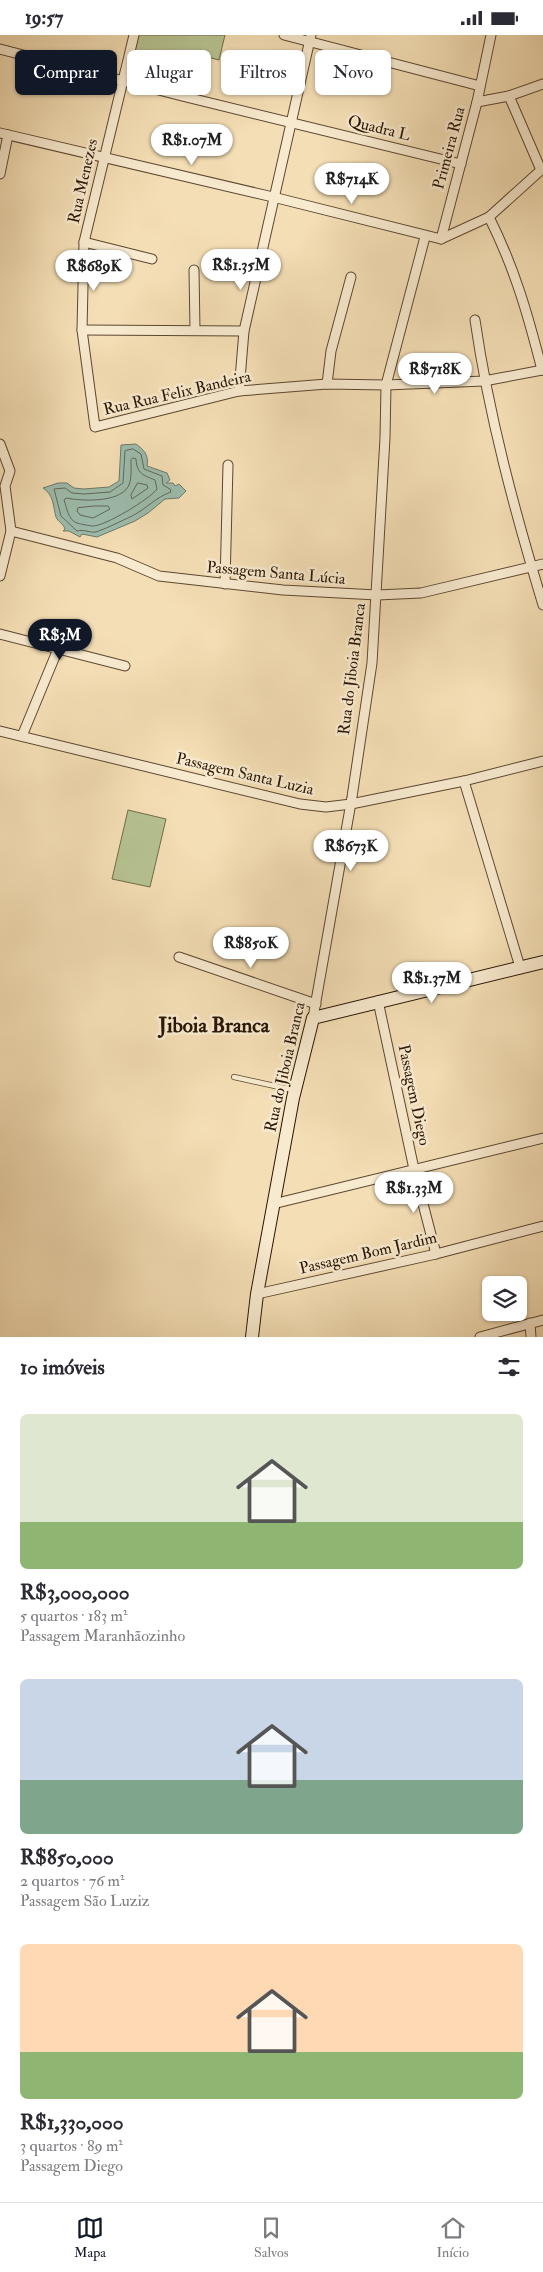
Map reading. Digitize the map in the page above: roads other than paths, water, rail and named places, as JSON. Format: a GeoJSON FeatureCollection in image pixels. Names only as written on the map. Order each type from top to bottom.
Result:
{"type":"FeatureCollection","features":[{"type":"Feature","properties":{"kind":"main road"},"geometry":{"type":"LineString","coordinates":[[313,1018],[543,962]]}},
{"type":"Feature","properties":{"kind":"main road","name":"Rua do Jiboia Branca"},"geometry":{"type":"LineString","coordinates":[[252,1337],[257,1294],[273,1204],[295,1090],[313,1018]]}},
{"type":"Feature","properties":{"kind":"street","name":"Rua Menezes"},"geometry":{"type":"LineString","coordinates":[[95,427],[82,330],[84,242],[134,35]]}},
{"type":"Feature","properties":{"kind":"street"},"geometry":{"type":"LineString","coordinates":[[284,35],[310,38],[480,86]]}},
{"type":"Feature","properties":{"kind":"street","name":"Primeira Rua"},"geometry":{"type":"LineString","coordinates":[[441,239],[477,102],[492,35]]}},
{"type":"Feature","properties":{"kind":"street"},"geometry":{"type":"LineString","coordinates":[[239,391],[244,331],[310,38]]}},
{"type":"Feature","properties":{"kind":"street","name":"Quadra L"},"geometry":{"type":"LineString","coordinates":[[0,49],[460,164]]}},
{"type":"Feature","properties":{"kind":"street"},"geometry":{"type":"LineString","coordinates":[[477,102],[509,96],[543,84]]}},
{"type":"Feature","properties":{"kind":"street"},"geometry":{"type":"LineString","coordinates":[[0,174],[4,134],[273,197],[425,237],[441,239],[489,217],[542,170],[509,96]]}},
{"type":"Feature","properties":{"kind":"street"},"geometry":{"type":"LineString","coordinates":[[489,217],[508,255],[523,299],[542,370]]}},
{"type":"Feature","properties":{"kind":"street","name":"Rua do Jiboia Branca"},"geometry":{"type":"LineString","coordinates":[[313,1018],[351,804],[372,663],[377,595],[386,385],[425,237]]}},
{"type":"Feature","properties":{"kind":"street"},"geometry":{"type":"LineString","coordinates":[[84,242],[152,259]]}},
{"type":"Feature","properties":{"kind":"street"},"geometry":{"type":"LineString","coordinates":[[194,270],[194,330]]}},
{"type":"Feature","properties":{"kind":"street"},"geometry":{"type":"LineString","coordinates":[[327,384],[331,351],[351,277]]}},
{"type":"Feature","properties":{"kind":"street"},"geometry":{"type":"LineString","coordinates":[[475,320],[484,381],[543,605]]}},
{"type":"Feature","properties":{"kind":"street"},"geometry":{"type":"LineString","coordinates":[[82,330],[244,331]]}},
{"type":"Feature","properties":{"kind":"street","name":"Rua Rua Felix Bandeira"},"geometry":{"type":"LineString","coordinates":[[95,427],[239,391],[327,384],[386,385],[484,381],[542,370]]}},
{"type":"Feature","properties":{"kind":"street"},"geometry":{"type":"LineString","coordinates":[[0,444],[10,471],[5,486],[11,531],[0,576]]}},
{"type":"Feature","properties":{"kind":"street"},"geometry":{"type":"LineString","coordinates":[[225,584],[228,465]]}},
{"type":"Feature","properties":{"kind":"street","name":"Passagem Santa Lúcia"},"geometry":{"type":"LineString","coordinates":[[11,531],[117,558],[159,576],[283,590],[377,595],[421,593],[543,565]]}},
{"type":"Feature","properties":{"kind":"street"},"geometry":{"type":"LineString","coordinates":[[0,634],[125,666]]}},
{"type":"Feature","properties":{"kind":"street"},"geometry":{"type":"LineString","coordinates":[[22,736],[58,649]]}},
{"type":"Feature","properties":{"kind":"street","name":"Passagem Santa Luzia"},"geometry":{"type":"LineString","coordinates":[[0,731],[300,804],[326,807],[351,804],[464,781],[543,761]]}},
{"type":"Feature","properties":{"kind":"street"},"geometry":{"type":"LineString","coordinates":[[464,781],[520,967]]}},
{"type":"Feature","properties":{"kind":"street"},"geometry":{"type":"LineString","coordinates":[[179,957],[316,1004]]}},
{"type":"Feature","properties":{"kind":"street","name":"Passagem Diego"},"geometry":{"type":"LineString","coordinates":[[378,1001],[414,1169],[436,1254]]}},
{"type":"Feature","properties":{"kind":"street"},"geometry":{"type":"LineString","coordinates":[[273,1204],[543,1138]]}},
{"type":"Feature","properties":{"kind":"street","name":"Passagem Bom Jardim"},"geometry":{"type":"LineString","coordinates":[[257,1294],[436,1254],[543,1226]]}},
{"type":"Feature","properties":{"kind":"street"},"geometry":{"type":"LineString","coordinates":[[480,1337],[543,1320]]}},
{"type":"Feature","properties":{"kind":"street"},"geometry":{"type":"LineString","coordinates":[[530,1323],[531,1337]]}},
{"type":"Feature","properties":{"kind":"lane"},"geometry":{"type":"LineString","coordinates":[[234,1077],[295,1090]]}},
{"type":"Feature","properties":{"kind":"water"},"geometry":{"type":"Polygon","coordinates":[[[136,444],[145,453],[147,466],[167,473],[170,480],[166,483],[173,483],[175,486],[179,484],[186,491],[179,498],[165,499],[135,521],[97,537],[82,534],[80,537],[69,531],[63,531],[65,529],[56,517],[51,497],[43,488],[58,483],[67,483],[74,488],[84,489],[109,487],[119,481],[121,445],[136,444]]]}},
{"type":"Feature","properties":{"kind":"district","name":"Jiboia Branca"},"geometry":{"type":"Point","coordinates":[214,1025]}}]}
